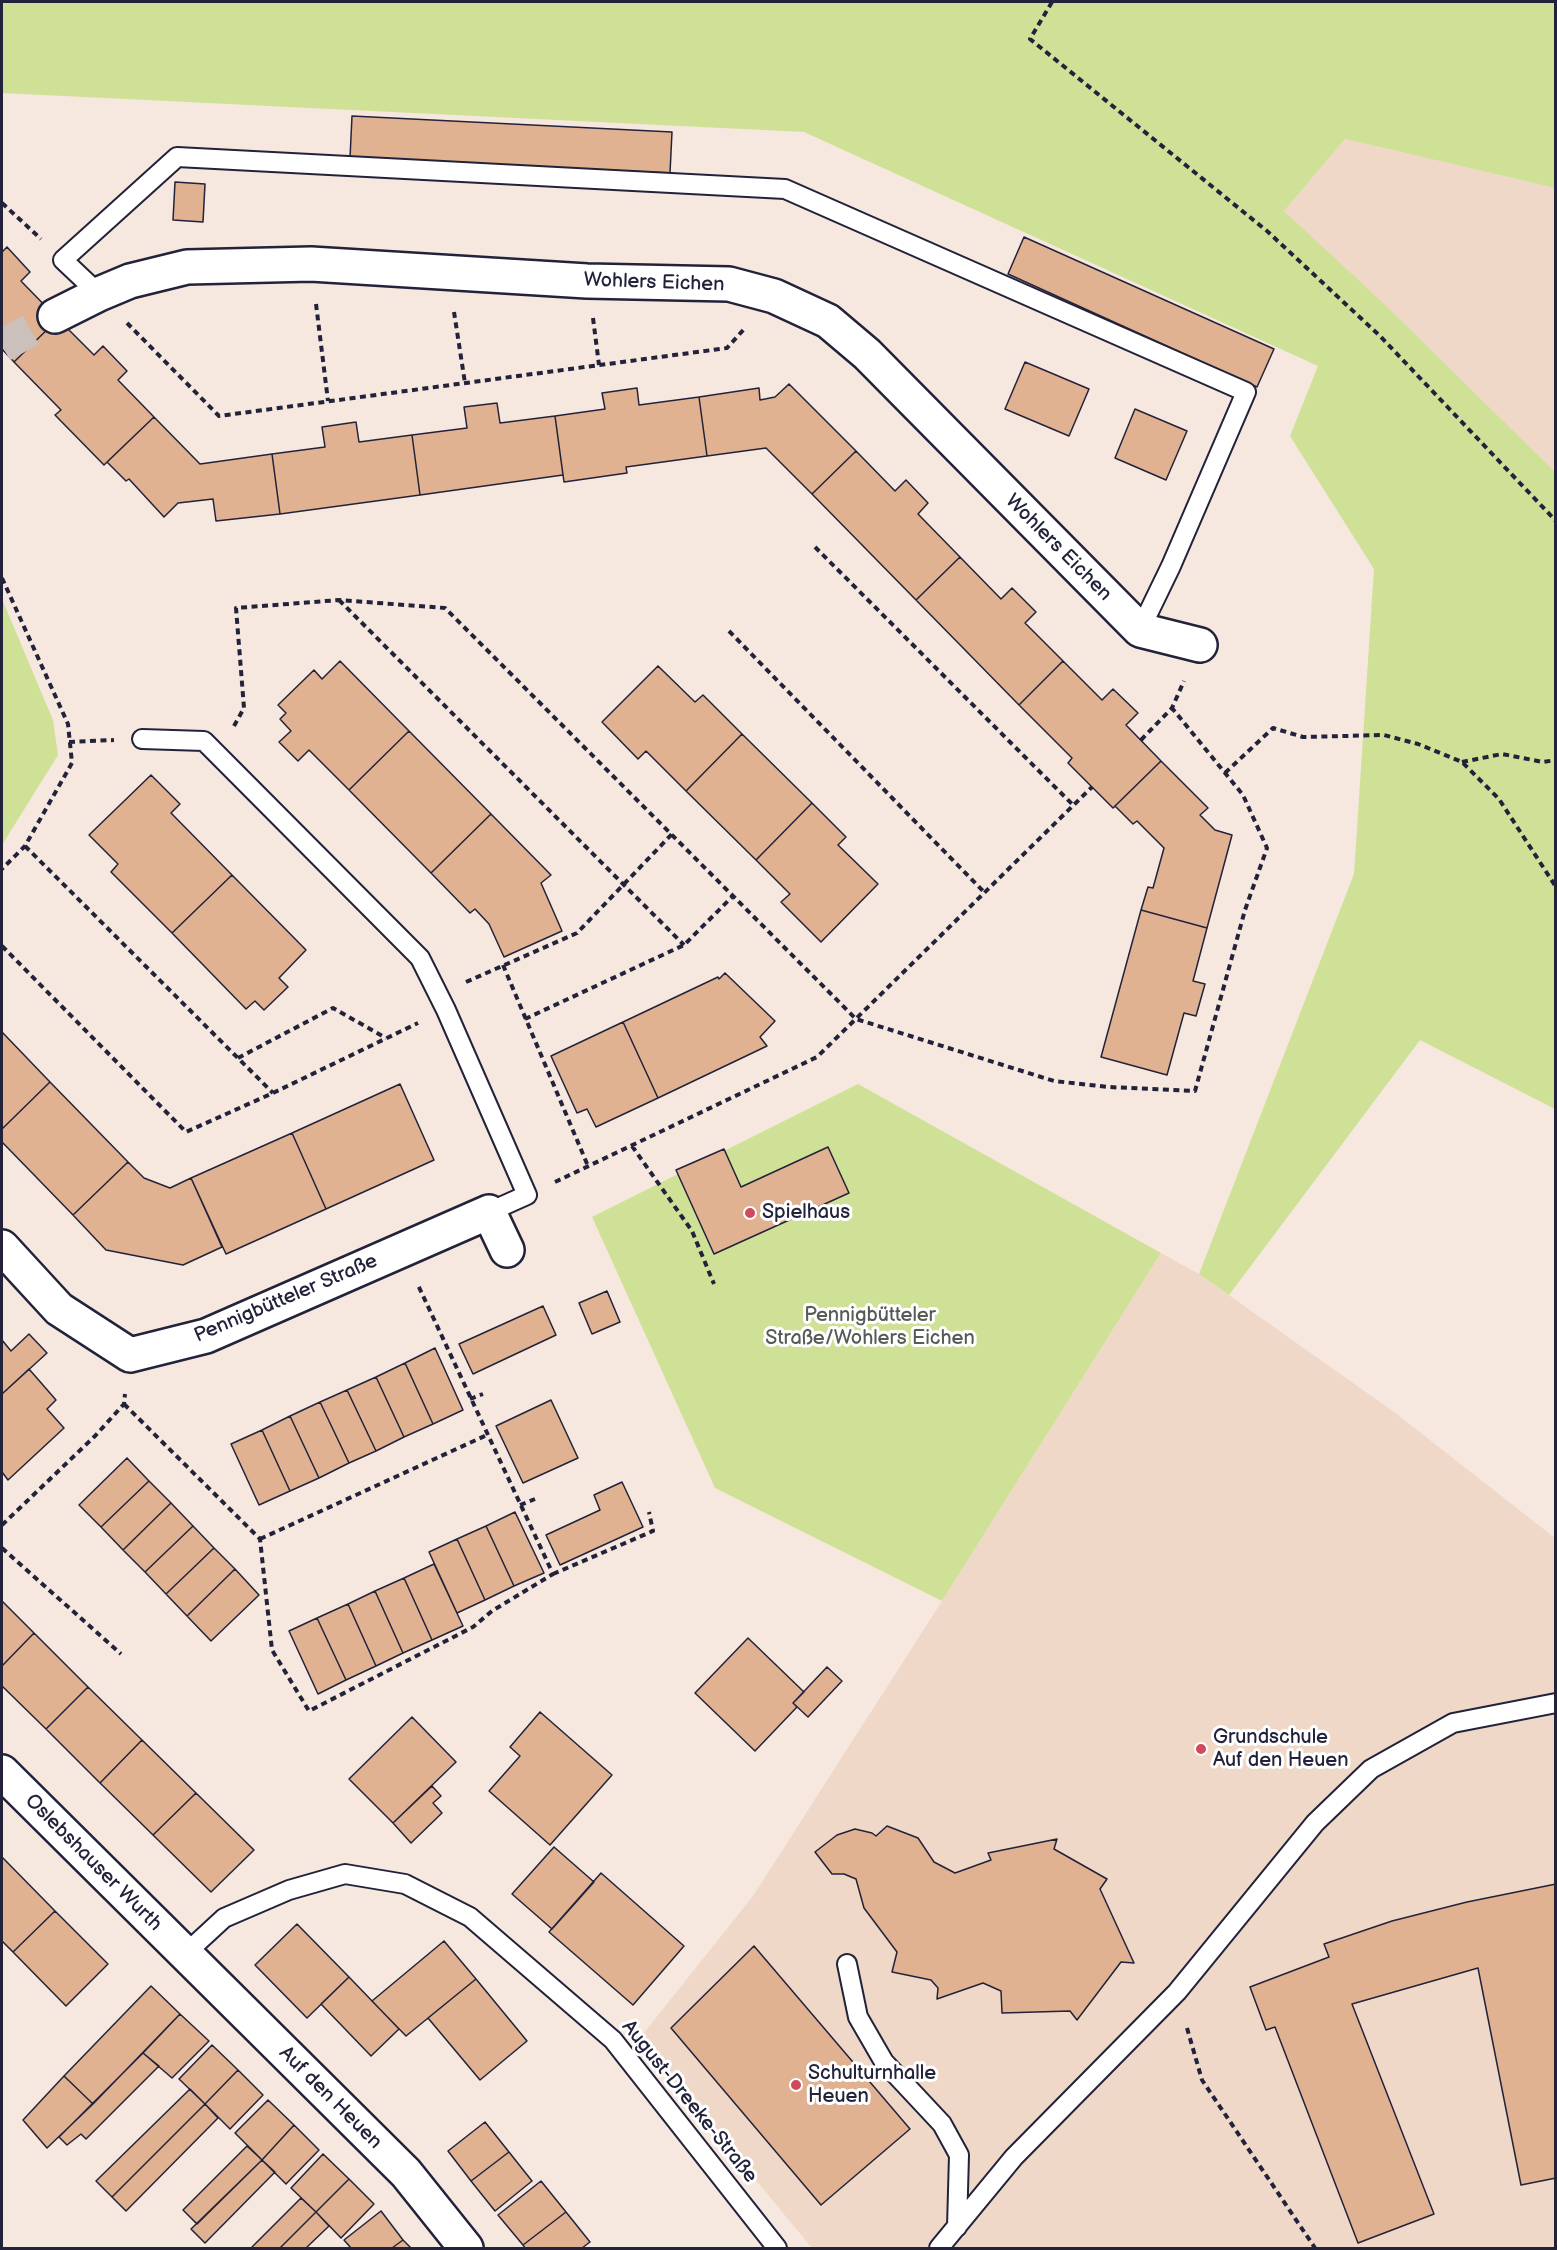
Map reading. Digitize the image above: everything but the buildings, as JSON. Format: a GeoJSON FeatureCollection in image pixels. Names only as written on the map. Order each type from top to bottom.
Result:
{"type":"FeatureCollection","features":[{"type":"Feature","properties":{"kind":"street","name":"Wohlers Eichen"},"geometry":{"type":"LineString","coordinates":[[55,316],[130,281],[187,267],[311,264],[588,281],[729,284],[774,296],[828,321],[867,354],[1140,630]]}},
{"type":"Feature","properties":{"kind":"street"},"geometry":{"type":"LineString","coordinates":[[1140,630],[1200,645]]}},
{"type":"Feature","properties":{"kind":"street"},"geometry":{"type":"LineString","coordinates":[[489,1212],[507,1250]]}},
{"type":"Feature","properties":{"kind":"street","name":"Pennigbütteler Straße"},"geometry":{"type":"LineString","coordinates":[[130,1355],[206,1336],[489,1212]]}},
{"type":"Feature","properties":{"kind":"street"},"geometry":{"type":"LineString","coordinates":[[2,1247],[59,1309],[130,1355]]}},
{"type":"Feature","properties":{"kind":"street","name":"Oslebshauser Wurth"},"geometry":{"type":"LineString","coordinates":[[2,1772],[185,1954]]}},
{"type":"Feature","properties":{"kind":"street","name":"Auf den Heuen"},"geometry":{"type":"LineString","coordinates":[[185,1954],[406,2173],[466,2248]]}},
{"type":"Feature","properties":{"kind":"lane"},"geometry":{"type":"LineString","coordinates":[[99,294],[63,260],[177,157],[785,189],[1246,392],[1171,566],[1140,630]]}},
{"type":"Feature","properties":{"kind":"lane"},"geometry":{"type":"LineString","coordinates":[[142,739],[204,741],[420,957],[527,1195],[489,1212]]}},
{"type":"Feature","properties":{"kind":"lane"},"geometry":{"type":"LineString","coordinates":[[939,2248],[1014,2157],[1177,1992],[1315,1824],[1371,1769],[1453,1723],[1556,1703]]}},
{"type":"Feature","properties":{"kind":"lane","name":"August-Dreeke-Straße"},"geometry":{"type":"LineString","coordinates":[[185,1954],[224,1918],[289,1890],[345,1874],[405,1884],[470,1917],[613,2040],[777,2248]]}},
{"type":"Feature","properties":{"kind":"lane"},"geometry":{"type":"LineString","coordinates":[[847,1964],[858,2017],[884,2062],[942,2124],[959,2155],[957,2227]]}},
{"type":"Feature","properties":{"kind":"path"},"geometry":{"type":"LineString","coordinates":[[1052,2],[1030,39],[1267,231],[1380,336],[1556,521]]}},
{"type":"Feature","properties":{"kind":"path"},"geometry":{"type":"LineString","coordinates":[[2,203],[63,260]]}},
{"type":"Feature","properties":{"kind":"path"},"geometry":{"type":"LineString","coordinates":[[311,264],[328,401]]}},
{"type":"Feature","properties":{"kind":"path"},"geometry":{"type":"LineString","coordinates":[[448,272],[465,383]]}},
{"type":"Feature","properties":{"kind":"path"},"geometry":{"type":"LineString","coordinates":[[588,281],[599,365]]}},
{"type":"Feature","properties":{"kind":"path"},"geometry":{"type":"LineString","coordinates":[[99,294],[219,416],[727,348],[774,296]]}},
{"type":"Feature","properties":{"kind":"path"},"geometry":{"type":"LineString","coordinates":[[815,547],[1074,806]]}},
{"type":"Feature","properties":{"kind":"path"},"geometry":{"type":"LineString","coordinates":[[2,578],[68,724],[72,763],[25,846],[2,869]]}},
{"type":"Feature","properties":{"kind":"path"},"geometry":{"type":"LineString","coordinates":[[2,596],[9,595]]}},
{"type":"Feature","properties":{"kind":"path"},"geometry":{"type":"LineString","coordinates":[[339,600],[684,945]]}},
{"type":"Feature","properties":{"kind":"path"},"geometry":{"type":"LineString","coordinates":[[217,754],[244,708],[236,608],[339,600],[445,608],[673,833],[856,1019],[1053,1081],[1108,1087],[1195,1091],[1245,910],[1267,848],[1243,795],[1172,708],[1141,740]]}},
{"type":"Feature","properties":{"kind":"path"},"geometry":{"type":"LineString","coordinates":[[729,632],[985,893]]}},
{"type":"Feature","properties":{"kind":"path"},"geometry":{"type":"LineString","coordinates":[[1225,773],[1273,728],[1303,738],[1384,735],[1418,744],[1462,762],[1499,799],[1556,887]]}},
{"type":"Feature","properties":{"kind":"path"},"geometry":{"type":"LineString","coordinates":[[69,742],[142,739]]}},
{"type":"Feature","properties":{"kind":"path"},"geometry":{"type":"LineString","coordinates":[[1462,762],[1502,754],[1544,762],[1556,760]]}},
{"type":"Feature","properties":{"kind":"path"},"geometry":{"type":"LineString","coordinates":[[527,1195],[817,1057],[1092,787]]}},
{"type":"Feature","properties":{"kind":"path"},"geometry":{"type":"LineString","coordinates":[[2,946],[186,1132],[387,1038],[503,965],[578,933],[673,833]]}},
{"type":"Feature","properties":{"kind":"path"},"geometry":{"type":"LineString","coordinates":[[25,846],[273,1093]]}},
{"type":"Feature","properties":{"kind":"path"},"geometry":{"type":"LineString","coordinates":[[525,1019],[684,945],[734,895]]}},
{"type":"Feature","properties":{"kind":"path"},"geometry":{"type":"LineString","coordinates":[[503,965],[588,1167]]}},
{"type":"Feature","properties":{"kind":"path"},"geometry":{"type":"LineString","coordinates":[[238,1058],[333,1008],[387,1038]]}},
{"type":"Feature","properties":{"kind":"path"},"geometry":{"type":"LineString","coordinates":[[632,1146],[692,1231],[714,1284]]}},
{"type":"Feature","properties":{"kind":"path"},"geometry":{"type":"LineString","coordinates":[[402,1249],[553,1574]]}},
{"type":"Feature","properties":{"kind":"path"},"geometry":{"type":"LineString","coordinates":[[2,1525],[95,1436],[124,1404],[130,1355]]}},
{"type":"Feature","properties":{"kind":"path"},"geometry":{"type":"LineString","coordinates":[[470,1399],[483,1394]]}},
{"type":"Feature","properties":{"kind":"path"},"geometry":{"type":"LineString","coordinates":[[124,1404],[260,1539],[272,1650],[309,1711],[473,1627],[492,1611],[553,1574],[653,1531],[649,1512]]}},
{"type":"Feature","properties":{"kind":"path"},"geometry":{"type":"LineString","coordinates":[[260,1539],[487,1435]]}},
{"type":"Feature","properties":{"kind":"path"},"geometry":{"type":"LineString","coordinates":[[520,1505],[535,1499]]}},
{"type":"Feature","properties":{"kind":"path"},"geometry":{"type":"LineString","coordinates":[[2,1548],[121,1654]]}},
{"type":"Feature","properties":{"kind":"path"},"geometry":{"type":"LineString","coordinates":[[1177,1992],[1202,2080],[1315,2248]]}},
{"type":"Feature","properties":{"kind":"shaded area"},"geometry":{"type":"Polygon","coordinates":[[[1345,139],[1555,188],[1555,472],[1284,211],[1345,139]]]}},
{"type":"Feature","properties":{"kind":"shaded area","name":"Grundschule Auf den Heuen"},"geometry":{"type":"Polygon","coordinates":[[[1161,1253],[1199,1274],[1394,1412],[1555,1538],[1555,2248],[812,2248],[639,2039],[753,1896],[1161,1253]]]}},
{"type":"Feature","properties":{"kind":"green space"},"geometry":{"type":"Polygon","coordinates":[[[2,2],[1555,2],[1555,188],[1345,139],[1284,211],[1382,302],[1555,472],[1555,1109],[1420,1040],[1229,1295],[1199,1274],[1354,874],[1374,569],[1290,436],[1318,366],[804,132],[2,93],[2,2]]]}},
{"type":"Feature","properties":{"kind":"green space"},"geometry":{"type":"Polygon","coordinates":[[[2,599],[53,720],[58,755],[2,845],[2,599]]]}},
{"type":"Feature","properties":{"kind":"green space","name":"Pennigbütteler Straße/Wohlers Eichen"},"geometry":{"type":"Polygon","coordinates":[[[858,1084],[1161,1253],[942,1601],[715,1488],[592,1217],[858,1084]]]}},
{"type":"Feature","properties":{"kind":"tunnel"},"geometry":{"type":"LineString","coordinates":[[2,346],[55,316]]}},
{"type":"Feature","properties":{"kind":"place","name":"Spielhaus"},"geometry":{"type":"Point","coordinates":[750,1213]}},
{"type":"Feature","properties":{"kind":"place","name":"Grundschule Auf den Heuen"},"geometry":{"type":"Point","coordinates":[1201,1749]}},
{"type":"Feature","properties":{"kind":"place","name":"Schulturnhalle Heuen"},"geometry":{"type":"Point","coordinates":[796,2085]}}]}
